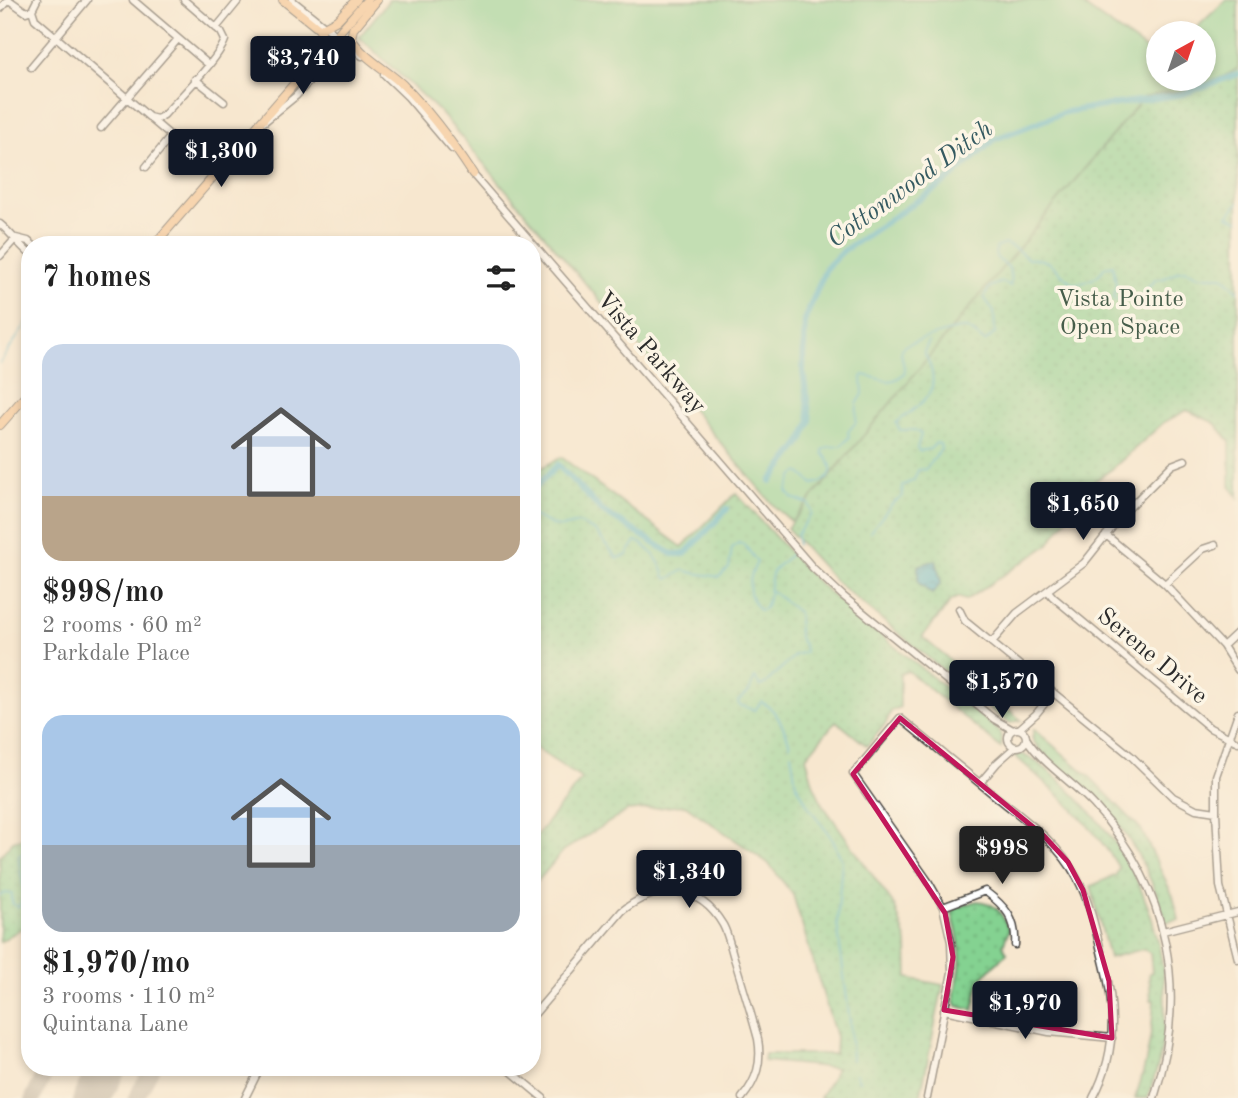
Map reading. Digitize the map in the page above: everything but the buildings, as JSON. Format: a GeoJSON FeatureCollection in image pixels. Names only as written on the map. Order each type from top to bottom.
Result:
{"type":"FeatureCollection","features":[{"type":"Feature","properties":{"kind":"main road"},"geometry":{"type":"LineString","coordinates":[[247,137],[324,38],[319,29],[283,0]]}},
{"type":"Feature","properties":{"kind":"main road"},"geometry":{"type":"LineString","coordinates":[[324,27],[337,20],[356,0]]}},
{"type":"Feature","properties":{"kind":"main road"},"geometry":{"type":"LineString","coordinates":[[163,236],[367,0]]}},
{"type":"Feature","properties":{"kind":"main road"},"geometry":{"type":"LineString","coordinates":[[377,0],[353,29],[351,38],[408,90],[449,138],[473,174]]}},
{"type":"Feature","properties":{"kind":"main road"},"geometry":{"type":"LineString","coordinates":[[157,236],[192,201]]}},
{"type":"Feature","properties":{"kind":"main road"},"geometry":{"type":"LineString","coordinates":[[0,425],[21,400]]}},
{"type":"Feature","properties":{"kind":"street"},"geometry":{"type":"LineString","coordinates":[[0,9],[8,0],[26,12],[32,10],[37,0]]}},
{"type":"Feature","properties":{"kind":"street"},"geometry":{"type":"LineString","coordinates":[[30,67],[87,0]]}},
{"type":"Feature","properties":{"kind":"street"},"geometry":{"type":"LineString","coordinates":[[133,0],[208,64]]}},
{"type":"Feature","properties":{"kind":"street"},"geometry":{"type":"LineString","coordinates":[[149,117],[157,119],[164,115],[225,40],[216,27],[184,0]]}},
{"type":"Feature","properties":{"kind":"street"},"geometry":{"type":"LineString","coordinates":[[216,27],[239,0]]}},
{"type":"Feature","properties":{"kind":"street","name":"Vista Parkway"},"geometry":{"type":"LineString","coordinates":[[292,0],[400,88],[526,236]]}},
{"type":"Feature","properties":{"kind":"street"},"geometry":{"type":"LineString","coordinates":[[32,10],[35,19],[185,148]]}},
{"type":"Feature","properties":{"kind":"street"},"geometry":{"type":"LineString","coordinates":[[101,128],[178,39]]}},
{"type":"Feature","properties":{"kind":"street"},"geometry":{"type":"LineString","coordinates":[[247,137],[296,96],[337,49],[350,47]]}},
{"type":"Feature","properties":{"kind":"street"},"geometry":{"type":"LineString","coordinates":[[195,79],[224,102]]}},
{"type":"Feature","properties":{"kind":"street"},"geometry":{"type":"LineString","coordinates":[[146,167],[171,136]]}},
{"type":"Feature","properties":{"kind":"street"},"geometry":{"type":"LineString","coordinates":[[0,224],[21,246]]}},
{"type":"Feature","properties":{"kind":"street"},"geometry":{"type":"LineString","coordinates":[[16,238],[21,239]]}},
{"type":"Feature","properties":{"kind":"street"},"geometry":{"type":"LineString","coordinates":[[0,256],[16,238]]}},
{"type":"Feature","properties":{"kind":"street","name":"Vista Parkway"},"geometry":{"type":"LineString","coordinates":[[541,253],[813,568],[843,596],[994,719],[1025,736]]}},
{"type":"Feature","properties":{"kind":"street"},"geometry":{"type":"LineString","coordinates":[[992,642],[1017,613],[1084,563],[1122,515],[1172,465],[1185,460]]}},
{"type":"Feature","properties":{"kind":"street"},"geometry":{"type":"LineString","coordinates":[[1106,535],[1165,584],[1223,646],[1238,670]]}},
{"type":"Feature","properties":{"kind":"street"},"geometry":{"type":"LineString","coordinates":[[1165,584],[1203,549],[1215,545]]}},
{"type":"Feature","properties":{"kind":"street","name":"Serene Drive"},"geometry":{"type":"LineString","coordinates":[[1048,591],[1210,728],[1238,742]]}},
{"type":"Feature","properties":{"kind":"street"},"geometry":{"type":"LineString","coordinates":[[959,609],[965,621],[1130,755],[1173,797],[1196,809],[1216,812]]}},
{"type":"Feature","properties":{"kind":"street"},"geometry":{"type":"LineString","coordinates":[[1223,646],[1238,632]]}},
{"type":"Feature","properties":{"kind":"street"},"geometry":{"type":"LineString","coordinates":[[980,783],[997,763],[1024,743],[1036,714],[1053,693]]}},
{"type":"Feature","properties":{"kind":"street"},"geometry":{"type":"LineString","coordinates":[[1238,713],[1216,776],[1220,886],[1238,959]]}},
{"type":"Feature","properties":{"kind":"street"},"geometry":{"type":"LineString","coordinates":[[997,763],[1016,729],[1036,714]]}},
{"type":"Feature","properties":{"kind":"street"},"geometry":{"type":"LineString","coordinates":[[927,1098],[953,957],[948,925],[943,907],[928,881],[853,774],[900,719],[1044,836],[1068,862],[1076,876],[1091,912],[1109,981],[1113,1008],[1112,1038],[1107,1065],[1093,1098]]}},
{"type":"Feature","properties":{"kind":"street","name":"Vista Parkway"},"geometry":{"type":"LineString","coordinates":[[994,719],[1008,740],[1017,747]]}},
{"type":"Feature","properties":{"kind":"street"},"geometry":{"type":"LineString","coordinates":[[1025,736],[1042,759]]}},
{"type":"Feature","properties":{"kind":"street"},"geometry":{"type":"LineString","coordinates":[[1017,747],[1042,759],[1080,790],[1120,836],[1149,888],[1163,931],[1170,965],[1172,1006],[1166,1057],[1154,1098]]}},
{"type":"Feature","properties":{"kind":"street"},"geometry":{"type":"LineString","coordinates":[[541,1006],[622,911],[632,903],[645,895],[659,892],[674,891],[691,895],[705,902],[725,928],[758,1039],[761,1055],[759,1068],[752,1085],[742,1098]]}},
{"type":"Feature","properties":{"kind":"street"},"geometry":{"type":"LineString","coordinates":[[943,907],[985,891],[1004,905],[1016,930],[1015,945]]}},
{"type":"Feature","properties":{"kind":"street"},"geometry":{"type":"LineString","coordinates":[[1163,931],[1238,912]]}},
{"type":"Feature","properties":{"kind":"street"},"geometry":{"type":"LineString","coordinates":[[944,1010],[1049,1032],[1112,1038]]}},
{"type":"Feature","properties":{"kind":"street"},"geometry":{"type":"LineString","coordinates":[[245,1098],[256,1076]]}},
{"type":"Feature","properties":{"kind":"street"},"geometry":{"type":"LineString","coordinates":[[517,1076],[543,1098]]}},
{"type":"Feature","properties":{"kind":"highlighted area"},"geometry":{"type":"Polygon","coordinates":[[[900,718],[1044,836],[1068,862],[1083,890],[1109,981],[1112,1038],[944,1010],[953,957],[945,913],[853,774],[900,718]]]}},
{"type":"Feature","properties":{"kind":"green space"},"geometry":{"type":"Polygon","coordinates":[[[389,0],[1075,0],[1146,50],[1146,91],[1216,91],[1216,21],[1204,21],[1226,0],[1238,0],[1238,497],[1230,485],[1230,441],[1215,423],[1187,410],[1164,422],[1091,484],[1048,545],[966,600],[958,597],[950,601],[922,637],[775,507],[440,112],[359,37],[389,0]]]}},
{"type":"Feature","properties":{"kind":"green space","name":"Vista Pointe Open Space"},"geometry":{"type":"Polygon","coordinates":[[[1238,68],[1238,497],[1230,485],[1230,441],[1215,423],[1187,410],[1164,422],[1091,484],[1048,545],[966,600],[958,597],[950,601],[922,637],[971,678],[973,675],[1021,720],[1010,723],[834,580],[787,528],[1143,98],[1176,91],[1216,91],[1216,79],[1238,68]]]}},
{"type":"Feature","properties":{"kind":"green space"},"geometry":{"type":"Polygon","coordinates":[[[561,457],[682,547],[736,493],[809,574],[835,598],[999,731],[1001,748],[908,671],[900,674],[900,707],[891,711],[886,723],[867,746],[836,721],[806,757],[814,786],[823,805],[895,907],[907,942],[908,978],[943,985],[920,1098],[820,1098],[837,1068],[764,1061],[765,1054],[835,1054],[836,1037],[793,895],[768,863],[685,805],[627,811],[563,851],[541,877],[541,830],[582,779],[541,752],[541,468],[561,457]]]}},
{"type":"Feature","properties":{"kind":"green space"},"geometry":{"type":"Polygon","coordinates":[[[1034,729],[1089,776],[1141,829],[1173,896],[1179,920],[1166,922],[1154,887],[1138,854],[1118,824],[1094,796],[1044,754],[1032,738],[1034,729]]]}},
{"type":"Feature","properties":{"kind":"green space"},"geometry":{"type":"Polygon","coordinates":[[[1022,754],[1055,777],[1107,831],[1126,860],[1153,922],[1161,955],[1164,1023],[1160,1057],[1148,1098],[1135,1098],[1146,1062],[1152,1025],[1154,1000],[1151,1000],[1150,953],[1143,949],[1109,958],[1091,886],[1116,875],[1119,868],[1084,821],[1014,755],[1022,754]]]}},
{"type":"Feature","properties":{"kind":"green space"},"geometry":{"type":"Polygon","coordinates":[[[21,839],[21,929],[0,942],[0,856],[13,841],[21,839]]]}},
{"type":"Feature","properties":{"kind":"green space"},"geometry":{"type":"Polygon","coordinates":[[[977,901],[994,906],[1009,930],[1003,945],[1007,953],[980,979],[973,1010],[957,1006],[955,1001],[960,954],[952,913],[956,908],[977,901]]]}},
{"type":"Feature","properties":{"kind":"water"},"geometry":{"type":"Polygon","coordinates":[[[936,560],[941,583],[932,594],[918,582],[918,566],[936,560]]]}},
{"type":"Feature","properties":{"kind":"waterway","name":"Cottonwood Ditch"},"geometry":{"type":"LineString","coordinates":[[771,481],[802,441],[810,421],[803,372],[805,319],[826,268],[843,251],[951,178],[995,139],[1065,112],[1183,94],[1238,74]]}},
{"type":"Feature","properties":{"kind":"waterway"},"geometry":{"type":"LineString","coordinates":[[1238,203],[1228,216],[1238,220]]}},
{"type":"Feature","properties":{"kind":"waterway"},"geometry":{"type":"LineString","coordinates":[[797,545],[797,534],[812,513],[809,504],[792,498],[787,491],[793,476],[798,472],[813,484],[825,480],[831,473],[823,450],[841,446],[849,437],[848,432],[856,422],[857,404],[863,394],[862,377],[864,375],[890,381],[900,377],[905,372],[901,353],[903,347],[924,339],[967,329],[985,342],[995,333],[994,312],[984,297],[990,287],[1002,282],[1010,286],[1011,281],[1009,268],[995,255],[997,247],[1005,244],[1028,259],[1043,260],[1074,284],[1092,279],[1105,267],[1113,265],[1115,300],[1137,300],[1155,280],[1186,270],[1199,276],[1223,276],[1238,291]]}},
{"type":"Feature","properties":{"kind":"waterway"},"geometry":{"type":"LineString","coordinates":[[0,363],[21,332]]}},
{"type":"Feature","properties":{"kind":"waterway"},"geometry":{"type":"LineString","coordinates":[[870,532],[892,504],[903,496],[902,486],[914,480],[918,470],[926,469],[941,449],[940,444],[936,443],[930,449],[919,451],[917,448],[921,434],[915,430],[900,430],[896,423],[929,394],[933,376],[924,352],[929,341]]}},
{"type":"Feature","properties":{"kind":"waterway","name":"Cottonwood Ditch"},"geometry":{"type":"LineString","coordinates":[[541,481],[558,465],[602,511],[672,554],[685,554],[727,509]]}},
{"type":"Feature","properties":{"kind":"waterway"},"geometry":{"type":"LineString","coordinates":[[541,520],[562,527],[579,523],[595,531],[617,558],[626,556],[636,541],[641,543],[658,561],[668,579],[684,570],[719,577],[729,568],[732,548],[738,543],[744,544],[757,562],[749,586],[759,610],[764,609],[767,604],[774,570],[794,549]]}},
{"type":"Feature","properties":{"kind":"waterway"},"geometry":{"type":"LineString","coordinates":[[770,590],[798,612],[799,638],[805,652],[795,655],[765,684],[760,686],[755,677],[749,692],[738,701],[739,705],[755,710],[761,702],[771,709],[783,727],[790,745]]}},
{"type":"Feature","properties":{"kind":"waterway"},"geometry":{"type":"LineString","coordinates":[[791,753],[796,784],[833,840],[842,861],[837,923],[850,1022],[852,1060]]}},
{"type":"Feature","properties":{"kind":"waterway"},"geometry":{"type":"LineString","coordinates":[[21,854],[21,873]]}},
{"type":"Feature","properties":{"kind":"waterway"},"geometry":{"type":"LineString","coordinates":[[0,896],[5,893],[12,894],[12,903],[18,907],[21,903]]}},
{"type":"Feature","properties":{"kind":"waterway"},"geometry":{"type":"LineString","coordinates":[[856,1074],[859,1081]]}},
{"type":"Feature","properties":{"kind":"taxiway"},"geometry":{"type":"LineString","coordinates":[[33,1098],[44,1076]]}},
{"type":"Feature","properties":{"kind":"taxiway"},"geometry":{"type":"LineString","coordinates":[[98,1076],[102,1078]]}},
{"type":"Feature","properties":{"kind":"taxiway"},"geometry":{"type":"LineString","coordinates":[[136,1098],[148,1076]]}},
{"type":"Feature","properties":{"kind":"runway"},"geometry":{"type":"LineString","coordinates":[[92,1098],[103,1076]]}}]}
